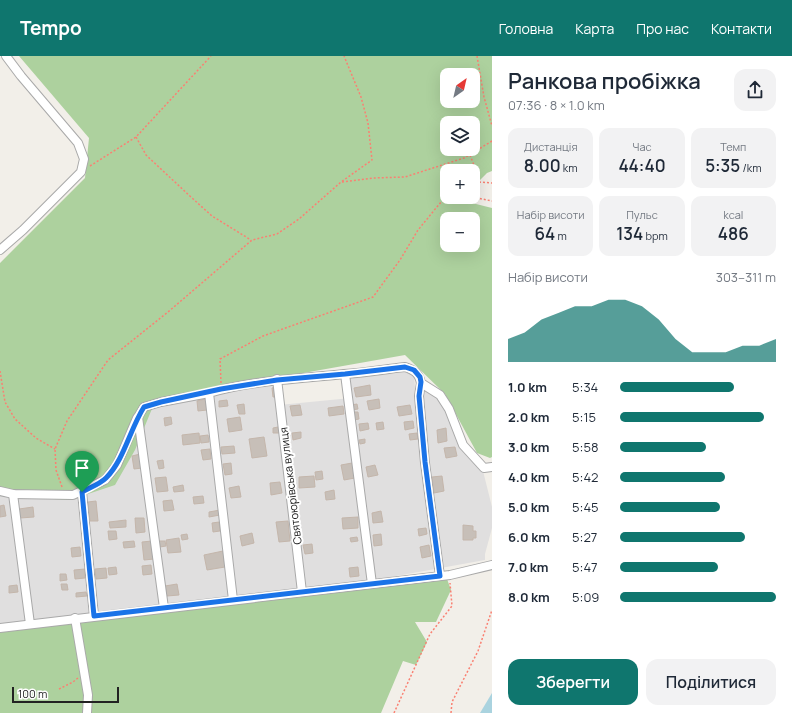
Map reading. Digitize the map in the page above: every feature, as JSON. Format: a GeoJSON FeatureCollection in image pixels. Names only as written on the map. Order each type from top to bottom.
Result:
{"type":"FeatureCollection","features":[{"type":"Feature","properties":{"kind":"street"},"geometry":{"type":"LineString","coordinates":[[0,250],[24,230],[81,172],[84,159],[78,143],[6,56]]}},
{"type":"Feature","properties":{"kind":"street"},"geometry":{"type":"LineString","coordinates":[[0,491],[13,494],[72,496],[105,480],[117,465],[138,417],[144,407],[221,389],[277,380],[405,367],[414,370],[420,377],[421,382],[419,396],[425,462],[440,576]]}},
{"type":"Feature","properties":{"kind":"street"},"geometry":{"type":"LineString","coordinates":[[345,374],[372,584]]}},
{"type":"Feature","properties":{"kind":"street","name":"Святоюрівська вулиця"},"geometry":{"type":"LineString","coordinates":[[277,380],[302,592]]}},
{"type":"Feature","properties":{"kind":"street"},"geometry":{"type":"LineString","coordinates":[[421,382],[440,395],[449,409],[463,445],[484,468],[492,466]]}},
{"type":"Feature","properties":{"kind":"street"},"geometry":{"type":"LineString","coordinates":[[209,392],[232,600]]}},
{"type":"Feature","properties":{"kind":"street"},"geometry":{"type":"LineString","coordinates":[[138,417],[164,608]]}},
{"type":"Feature","properties":{"kind":"street"},"geometry":{"type":"LineString","coordinates":[[82,492],[94,616]]}},
{"type":"Feature","properties":{"kind":"street"},"geometry":{"type":"LineString","coordinates":[[13,494],[30,624]]}},
{"type":"Feature","properties":{"kind":"street"},"geometry":{"type":"LineString","coordinates":[[0,628],[450,575],[492,565]]}},
{"type":"Feature","properties":{"kind":"street"},"geometry":{"type":"LineString","coordinates":[[75,618],[88,694],[87,713]]}},
{"type":"Feature","properties":{"kind":"path"},"geometry":{"type":"LineString","coordinates":[[81,172],[136,137],[211,56]]}},
{"type":"Feature","properties":{"kind":"path"},"geometry":{"type":"LineString","coordinates":[[72,496],[61,487],[56,470],[55,449],[67,421],[108,360],[168,312],[252,240],[277,234],[283,230],[299,219],[340,182],[372,160],[368,123],[361,97],[344,56]]}},
{"type":"Feature","properties":{"kind":"path"},"geometry":{"type":"LineString","coordinates":[[477,56],[484,97],[492,126]]}},
{"type":"Feature","properties":{"kind":"path"},"geometry":{"type":"LineString","coordinates":[[136,137],[146,155],[212,216],[252,240]]}},
{"type":"Feature","properties":{"kind":"path"},"geometry":{"type":"LineString","coordinates":[[480,149],[492,141]]}},
{"type":"Feature","properties":{"kind":"path"},"geometry":{"type":"LineString","coordinates":[[340,182],[373,178],[406,177],[468,156]]}},
{"type":"Feature","properties":{"kind":"path"},"geometry":{"type":"LineString","coordinates":[[480,182],[492,183]]}},
{"type":"Feature","properties":{"kind":"path"},"geometry":{"type":"LineString","coordinates":[[480,200],[492,201]]}},
{"type":"Feature","properties":{"kind":"path"},"geometry":{"type":"LineString","coordinates":[[221,389],[220,359],[263,336],[373,297],[400,260],[418,230],[440,203]]}},
{"type":"Feature","properties":{"kind":"path"},"geometry":{"type":"LineString","coordinates":[[0,371],[5,402],[15,419],[36,438],[55,449]]}},
{"type":"Feature","properties":{"kind":"path"},"geometry":{"type":"LineString","coordinates":[[394,713],[430,634],[452,606],[450,575]]}},
{"type":"Feature","properties":{"kind":"path"},"geometry":{"type":"LineString","coordinates":[[450,713],[452,702],[478,651],[492,610]]}},
{"type":"Feature","properties":{"kind":"path"},"geometry":{"type":"LineString","coordinates":[[59,689],[73,682],[84,670]]}},
{"type":"Feature","properties":{"kind":"shaded area"},"geometry":{"type":"Polygon","coordinates":[[[406,369],[414,376],[416,397],[424,391],[435,393],[447,413],[459,446],[483,471],[492,507],[492,528],[485,554],[485,560],[363,582],[0,626],[0,496],[70,500],[147,411],[205,396],[276,383],[279,405],[351,398],[347,376],[406,369]]]}},
{"type":"Feature","properties":{"kind":"green space"},"geometry":{"type":"Polygon","coordinates":[[[19,56],[492,56],[492,171],[487,173],[480,180],[480,164],[440,164],[440,204],[476,204],[492,208],[492,457],[490,458],[477,453],[445,394],[405,355],[156,399],[135,450],[115,485],[70,500],[0,496],[0,263],[85,178],[89,138],[19,56]]]}},
{"type":"Feature","properties":{"kind":"green space"},"geometry":{"type":"Polygon","coordinates":[[[447,579],[451,590],[436,622],[415,622],[427,642],[416,665],[403,661],[381,713],[0,713],[0,632],[447,579]]]}},
{"type":"Feature","properties":{"kind":"water"},"geometry":{"type":"Polygon","coordinates":[[[492,693],[492,713],[480,713],[492,693]]]}},
{"type":"Feature","properties":{"kind":"building"},"geometry":{"type":"Polygon","coordinates":[[[370,385],[371,395],[356,397],[354,388],[370,385]]]}},
{"type":"Feature","properties":{"kind":"building"},"geometry":{"type":"Polygon","coordinates":[[[275,387],[276,397],[273,397],[272,388],[275,387]]]}},
{"type":"Feature","properties":{"kind":"building"},"geometry":{"type":"Polygon","coordinates":[[[205,399],[207,410],[198,411],[197,401],[205,399]]]}},
{"type":"Feature","properties":{"kind":"building"},"geometry":{"type":"Polygon","coordinates":[[[379,399],[380,408],[369,410],[367,401],[379,399]]]}},
{"type":"Feature","properties":{"kind":"building"},"geometry":{"type":"Polygon","coordinates":[[[227,400],[228,406],[219,407],[219,401],[227,400]]]}},
{"type":"Feature","properties":{"kind":"building"},"geometry":{"type":"Polygon","coordinates":[[[244,404],[245,414],[239,414],[237,405],[244,404]]]}},
{"type":"Feature","properties":{"kind":"building"},"geometry":{"type":"Polygon","coordinates":[[[357,404],[358,409],[352,410],[351,405],[357,404]]]}},
{"type":"Feature","properties":{"kind":"building"},"geometry":{"type":"Polygon","coordinates":[[[300,405],[302,415],[292,416],[290,406],[300,405]]]}},
{"type":"Feature","properties":{"kind":"building"},"geometry":{"type":"Polygon","coordinates":[[[410,405],[412,414],[399,416],[397,407],[410,405]]]}},
{"type":"Feature","properties":{"kind":"building"},"geometry":{"type":"Polygon","coordinates":[[[343,406],[344,414],[329,416],[328,408],[343,406]]]}},
{"type":"Feature","properties":{"kind":"building"},"geometry":{"type":"Polygon","coordinates":[[[353,412],[358,412],[359,419],[354,420],[353,412]]]}},
{"type":"Feature","properties":{"kind":"building"},"geometry":{"type":"Polygon","coordinates":[[[171,417],[172,424],[165,426],[164,418],[171,417]]]}},
{"type":"Feature","properties":{"kind":"building"},"geometry":{"type":"Polygon","coordinates":[[[240,417],[242,430],[229,432],[227,419],[240,417]]]}},
{"type":"Feature","properties":{"kind":"building"},"geometry":{"type":"Polygon","coordinates":[[[413,421],[414,428],[405,430],[404,422],[413,421]]]}},
{"type":"Feature","properties":{"kind":"building"},"geometry":{"type":"Polygon","coordinates":[[[383,422],[384,429],[377,430],[376,423],[383,422]]]}},
{"type":"Feature","properties":{"kind":"building"},"geometry":{"type":"Polygon","coordinates":[[[368,423],[369,429],[360,431],[359,424],[368,423]]]}},
{"type":"Feature","properties":{"kind":"building"},"geometry":{"type":"Polygon","coordinates":[[[278,427],[279,433],[273,433],[273,428],[278,427]]]}},
{"type":"Feature","properties":{"kind":"building"},"geometry":{"type":"Polygon","coordinates":[[[446,428],[447,441],[438,443],[437,430],[446,428]]]}},
{"type":"Feature","properties":{"kind":"building"},"geometry":{"type":"Polygon","coordinates":[[[301,432],[301,438],[293,440],[292,433],[301,432]]]}},
{"type":"Feature","properties":{"kind":"building"},"geometry":{"type":"Polygon","coordinates":[[[199,433],[200,443],[183,445],[182,435],[199,433]]]}},
{"type":"Feature","properties":{"kind":"building"},"geometry":{"type":"Polygon","coordinates":[[[417,433],[418,439],[410,440],[409,434],[417,433]]]}},
{"type":"Feature","properties":{"kind":"building"},"geometry":{"type":"Polygon","coordinates":[[[208,435],[209,442],[201,443],[200,436],[208,435]]]}},
{"type":"Feature","properties":{"kind":"building"},"geometry":{"type":"Polygon","coordinates":[[[264,437],[267,456],[252,458],[249,439],[264,437]]]}},
{"type":"Feature","properties":{"kind":"building"},"geometry":{"type":"Polygon","coordinates":[[[365,439],[365,443],[360,444],[359,440],[365,439]]]}},
{"type":"Feature","properties":{"kind":"building"},"geometry":{"type":"Polygon","coordinates":[[[234,446],[235,453],[222,454],[221,447],[234,446]]]}},
{"type":"Feature","properties":{"kind":"building"},"geometry":{"type":"Polygon","coordinates":[[[455,447],[457,456],[446,458],[444,448],[455,447]]]}},
{"type":"Feature","properties":{"kind":"building"},"geometry":{"type":"Polygon","coordinates":[[[210,449],[211,459],[203,460],[201,450],[210,449]]]}},
{"type":"Feature","properties":{"kind":"building"},"geometry":{"type":"Polygon","coordinates":[[[140,454],[142,468],[134,469],[132,456],[140,454]]]}},
{"type":"Feature","properties":{"kind":"building"},"geometry":{"type":"Polygon","coordinates":[[[163,460],[164,468],[159,469],[157,461],[163,460]]]}},
{"type":"Feature","properties":{"kind":"building"},"geometry":{"type":"Polygon","coordinates":[[[231,463],[232,474],[225,475],[223,464],[231,463]]]}},
{"type":"Feature","properties":{"kind":"building"},"geometry":{"type":"Polygon","coordinates":[[[352,463],[355,478],[344,480],[341,465],[352,463]]]}},
{"type":"Feature","properties":{"kind":"building"},"geometry":{"type":"Polygon","coordinates":[[[375,465],[378,475],[368,477],[366,467],[375,465]]]}},
{"type":"Feature","properties":{"kind":"building"},"geometry":{"type":"Polygon","coordinates":[[[322,471],[323,479],[316,480],[315,472],[322,471]]]}},
{"type":"Feature","properties":{"kind":"building"},"geometry":{"type":"Polygon","coordinates":[[[314,476],[315,487],[299,488],[299,477],[314,476]]]}},
{"type":"Feature","properties":{"kind":"building"},"geometry":{"type":"Polygon","coordinates":[[[442,476],[444,491],[434,493],[432,477],[442,476]]]}},
{"type":"Feature","properties":{"kind":"building"},"geometry":{"type":"Polygon","coordinates":[[[166,477],[168,491],[157,492],[155,478],[166,477]]]}},
{"type":"Feature","properties":{"kind":"building"},"geometry":{"type":"Polygon","coordinates":[[[280,482],[282,493],[271,495],[270,483],[280,482]]]}},
{"type":"Feature","properties":{"kind":"building"},"geometry":{"type":"Polygon","coordinates":[[[183,485],[184,491],[174,492],[173,487],[183,485]]]}},
{"type":"Feature","properties":{"kind":"building"},"geometry":{"type":"Polygon","coordinates":[[[239,486],[241,497],[231,498],[229,488],[239,486]]]}},
{"type":"Feature","properties":{"kind":"building"},"geometry":{"type":"Polygon","coordinates":[[[334,490],[335,499],[326,500],[325,492],[334,490]]]}},
{"type":"Feature","properties":{"kind":"building"},"geometry":{"type":"Polygon","coordinates":[[[203,496],[204,503],[194,504],[193,497],[203,496]]]}},
{"type":"Feature","properties":{"kind":"building"},"geometry":{"type":"Polygon","coordinates":[[[172,500],[174,510],[164,511],[163,501],[172,500]]]}},
{"type":"Feature","properties":{"kind":"building"},"geometry":{"type":"Polygon","coordinates":[[[96,501],[98,521],[90,521],[88,502],[96,501]]]}},
{"type":"Feature","properties":{"kind":"building"},"geometry":{"type":"Polygon","coordinates":[[[4,505],[6,516],[0,517],[0,506],[4,505]]]}},
{"type":"Feature","properties":{"kind":"building"},"geometry":{"type":"Polygon","coordinates":[[[33,507],[34,517],[20,518],[19,509],[33,507]]]}},
{"type":"Feature","properties":{"kind":"building"},"geometry":{"type":"Polygon","coordinates":[[[220,510],[220,515],[209,517],[209,512],[220,510]]]}},
{"type":"Feature","properties":{"kind":"building"},"geometry":{"type":"Polygon","coordinates":[[[381,511],[383,522],[373,523],[372,513],[381,511]]]}},
{"type":"Feature","properties":{"kind":"building"},"geometry":{"type":"Polygon","coordinates":[[[358,517],[358,528],[343,529],[342,518],[358,517]]]}},
{"type":"Feature","properties":{"kind":"building"},"geometry":{"type":"Polygon","coordinates":[[[135,518],[144,518],[145,532],[136,533],[135,518]]]}},
{"type":"Feature","properties":{"kind":"building"},"geometry":{"type":"Polygon","coordinates":[[[126,520],[126,527],[110,528],[109,522],[126,520]]]}},
{"type":"Feature","properties":{"kind":"building"},"geometry":{"type":"Polygon","coordinates":[[[288,521],[290,541],[279,542],[276,522],[288,521]]]}},
{"type":"Feature","properties":{"kind":"building"},"geometry":{"type":"Polygon","coordinates":[[[219,522],[220,531],[213,532],[212,523],[219,522]]]}},
{"type":"Feature","properties":{"kind":"building"},"geometry":{"type":"Polygon","coordinates":[[[463,525],[473,526],[473,531],[476,531],[476,538],[473,538],[473,540],[463,540],[463,525]]]}},
{"type":"Feature","properties":{"kind":"building"},"geometry":{"type":"Polygon","coordinates":[[[426,528],[427,534],[419,536],[418,529],[426,528]]]}},
{"type":"Feature","properties":{"kind":"building"},"geometry":{"type":"Polygon","coordinates":[[[108,531],[116,531],[117,539],[109,540],[108,531]]]}},
{"type":"Feature","properties":{"kind":"building"},"geometry":{"type":"Polygon","coordinates":[[[252,533],[254,543],[242,546],[240,536],[252,533]]]}},
{"type":"Feature","properties":{"kind":"building"},"geometry":{"type":"Polygon","coordinates":[[[187,534],[188,539],[182,540],[181,535],[187,534]]]}},
{"type":"Feature","properties":{"kind":"building"},"geometry":{"type":"Polygon","coordinates":[[[381,534],[382,545],[374,546],[373,535],[381,534]]]}},
{"type":"Feature","properties":{"kind":"building"},"geometry":{"type":"Polygon","coordinates":[[[357,537],[358,541],[351,542],[350,538],[357,537]]]}},
{"type":"Feature","properties":{"kind":"building"},"geometry":{"type":"Polygon","coordinates":[[[179,538],[181,552],[168,553],[166,540],[179,538]]]}},
{"type":"Feature","properties":{"kind":"building"},"geometry":{"type":"Polygon","coordinates":[[[134,541],[135,547],[124,548],[123,542],[134,541]]]}},
{"type":"Feature","properties":{"kind":"building"},"geometry":{"type":"Polygon","coordinates":[[[152,541],[154,559],[144,560],[142,542],[152,541]]]}},
{"type":"Feature","properties":{"kind":"building"},"geometry":{"type":"Polygon","coordinates":[[[159,541],[165,541],[166,546],[160,547],[159,541]]]}},
{"type":"Feature","properties":{"kind":"building"},"geometry":{"type":"Polygon","coordinates":[[[312,544],[313,553],[305,554],[303,545],[312,544]]]}},
{"type":"Feature","properties":{"kind":"building"},"geometry":{"type":"Polygon","coordinates":[[[429,545],[431,556],[422,558],[420,547],[429,545]]]}},
{"type":"Feature","properties":{"kind":"building"},"geometry":{"type":"Polygon","coordinates":[[[80,547],[81,556],[72,557],[71,548],[80,547]]]}},
{"type":"Feature","properties":{"kind":"building"},"geometry":{"type":"Polygon","coordinates":[[[223,551],[225,567],[207,570],[204,555],[223,551]]]}},
{"type":"Feature","properties":{"kind":"building"},"geometry":{"type":"Polygon","coordinates":[[[151,565],[152,574],[143,575],[142,566],[151,565]]]}},
{"type":"Feature","properties":{"kind":"building"},"geometry":{"type":"Polygon","coordinates":[[[116,567],[117,574],[109,575],[108,568],[116,567]]]}},
{"type":"Feature","properties":{"kind":"building"},"geometry":{"type":"Polygon","coordinates":[[[358,567],[359,576],[350,577],[349,568],[358,567]]]}},
{"type":"Feature","properties":{"kind":"building"},"geometry":{"type":"Polygon","coordinates":[[[106,568],[107,578],[96,579],[95,569],[106,568]]]}},
{"type":"Feature","properties":{"kind":"building"},"geometry":{"type":"Polygon","coordinates":[[[85,569],[85,578],[75,579],[74,570],[85,569]]]}},
{"type":"Feature","properties":{"kind":"building"},"geometry":{"type":"Polygon","coordinates":[[[60,574],[66,574],[67,580],[60,581],[60,574]]]}},
{"type":"Feature","properties":{"kind":"building"},"geometry":{"type":"Polygon","coordinates":[[[61,584],[67,584],[68,590],[62,590],[61,584]]]}},
{"type":"Feature","properties":{"kind":"building"},"geometry":{"type":"Polygon","coordinates":[[[177,584],[179,595],[167,596],[165,586],[177,584]]]}},
{"type":"Feature","properties":{"kind":"building"},"geometry":{"type":"Polygon","coordinates":[[[17,585],[18,592],[9,593],[9,586],[17,585]]]}},
{"type":"Feature","properties":{"kind":"building"},"geometry":{"type":"Polygon","coordinates":[[[86,592],[87,596],[76,597],[76,593],[86,592]]]}},
{"type":"Feature","properties":{"kind":"route"},"geometry":{"type":"LineString","coordinates":[[405,367],[414,370],[420,377],[421,382],[419,396],[425,462],[440,576],[94,616],[82,492],[105,480],[117,465],[138,417],[144,407],[221,389],[277,380],[405,367]]}}]}
